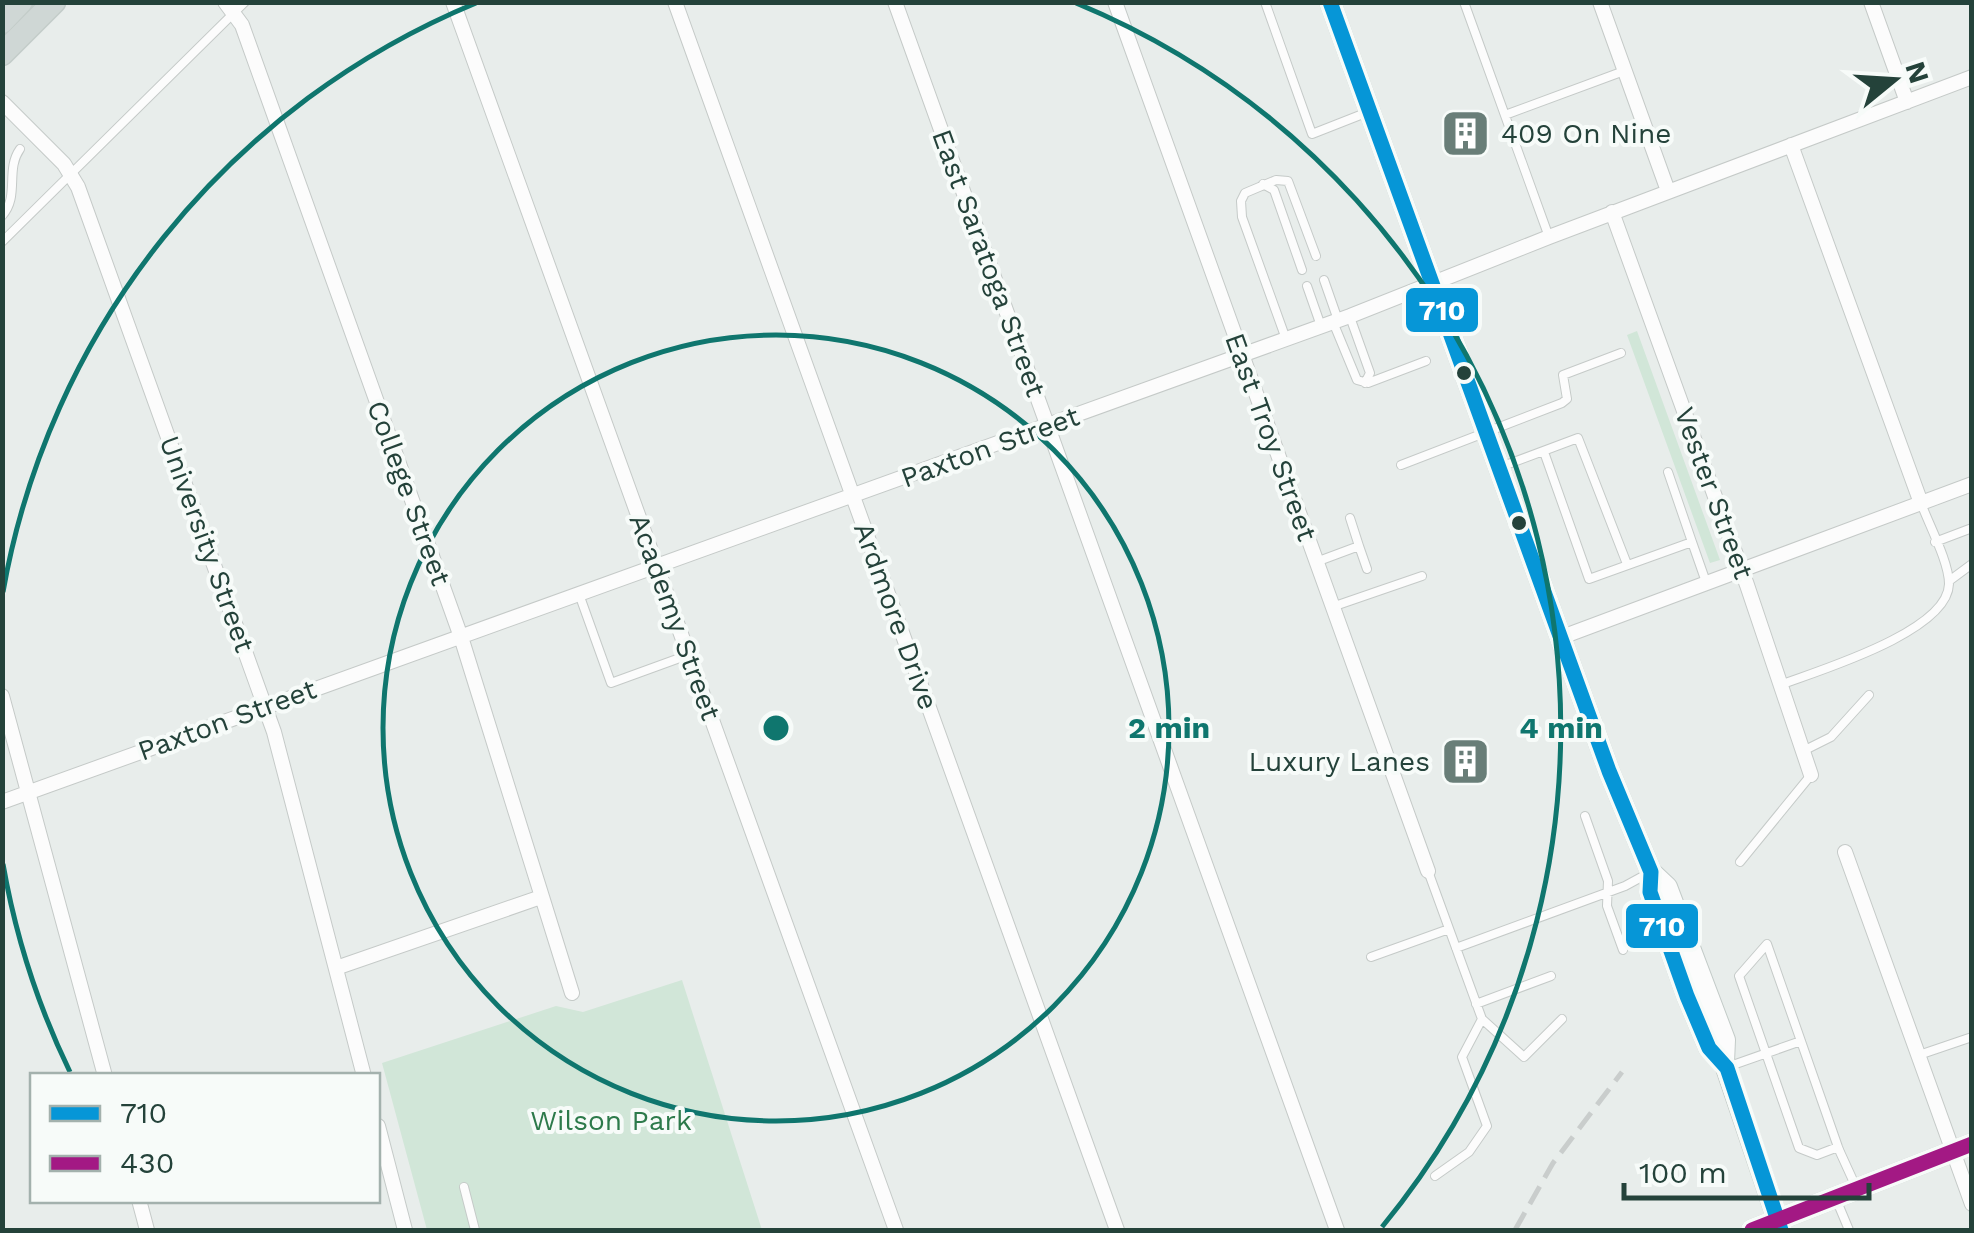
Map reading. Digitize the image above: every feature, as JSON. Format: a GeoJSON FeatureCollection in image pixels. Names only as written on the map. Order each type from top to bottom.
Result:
{"type":"FeatureCollection","features":[{"type":"Feature","properties":{"kind":"main road"},"geometry":{"type":"LineString","coordinates":[[2,22],[21,2]]}},
{"type":"Feature","properties":{"kind":"main road"},"geometry":{"type":"LineString","coordinates":[[2,54],[54,2]]}},
{"type":"Feature","properties":{"kind":"main road"},"geometry":{"type":"LineString","coordinates":[[1330,2],[1609,771],[1651,872],[1667,887],[1725,1040],[1726,1065],[1780,1226]]}},
{"type":"Feature","properties":{"kind":"main road"},"geometry":{"type":"LineString","coordinates":[[1752,1230],[1780,1226],[1962,1147]]}},
{"type":"Feature","properties":{"kind":"street","name":"Academy Street"},"geometry":{"type":"LineString","coordinates":[[453,2],[896,1230]]}},
{"type":"Feature","properties":{"kind":"street","name":"Ardmore Drive"},"geometry":{"type":"LineString","coordinates":[[675,2],[1117,1230]]}},
{"type":"Feature","properties":{"kind":"street","name":"East Saratoga Street"},"geometry":{"type":"LineString","coordinates":[[895,2],[1337,1230]]}},
{"type":"Feature","properties":{"kind":"street","name":"East Troy Street"},"geometry":{"type":"LineString","coordinates":[[1115,2],[1428,871]]}},
{"type":"Feature","properties":{"kind":"street"},"geometry":{"type":"LineString","coordinates":[[1600,2],[1668,192]]}},
{"type":"Feature","properties":{"kind":"street"},"geometry":{"type":"LineString","coordinates":[[1871,2],[1907,102]]}},
{"type":"Feature","properties":{"kind":"street","name":"College Street"},"geometry":{"type":"LineString","coordinates":[[235,6],[461,637],[572,993]]}},
{"type":"Feature","properties":{"kind":"street","name":"Paxton Street"},"geometry":{"type":"LineString","coordinates":[[2,802],[1286,339],[1612,212],[1971,79]]}},
{"type":"Feature","properties":{"kind":"street","name":"University Street"},"geometry":{"type":"LineString","coordinates":[[2,102],[72,173],[266,706],[363,1073]]}},
{"type":"Feature","properties":{"kind":"street"},"geometry":{"type":"LineString","coordinates":[[1790,145],[1922,503]]}},
{"type":"Feature","properties":{"kind":"street","name":"Vester Street"},"geometry":{"type":"LineString","coordinates":[[1612,212],[1742,570],[1811,775]]}},
{"type":"Feature","properties":{"kind":"street"},"geometry":{"type":"LineString","coordinates":[[1562,637],[1972,484]]}},
{"type":"Feature","properties":{"kind":"street"},"geometry":{"type":"LineString","coordinates":[[2,696],[104,1073]]}},
{"type":"Feature","properties":{"kind":"street"},"geometry":{"type":"LineString","coordinates":[[1845,852],[1918,1056],[1962,1147],[1972,1204]]}},
{"type":"Feature","properties":{"kind":"street"},"geometry":{"type":"LineString","coordinates":[[336,968],[542,898]]}},
{"type":"Feature","properties":{"kind":"street"},"geometry":{"type":"LineString","coordinates":[[380,1134],[405,1230]]}},
{"type":"Feature","properties":{"kind":"street"},"geometry":{"type":"LineString","coordinates":[[139,1203],[146,1230]]}},
{"type":"Feature","properties":{"kind":"lane"},"geometry":{"type":"LineString","coordinates":[[1264,2],[1312,134],[1369,112]]}},
{"type":"Feature","properties":{"kind":"lane"},"geometry":{"type":"LineString","coordinates":[[1464,2],[1549,236]]}},
{"type":"Feature","properties":{"kind":"lane"},"geometry":{"type":"LineString","coordinates":[[2,242],[235,6]]}},
{"type":"Feature","properties":{"kind":"lane"},"geometry":{"type":"LineString","coordinates":[[1505,115],[1624,71]]}},
{"type":"Feature","properties":{"kind":"lane"},"geometry":{"type":"LineString","coordinates":[[2,216],[12,200],[12,161],[20,149]]}},
{"type":"Feature","properties":{"kind":"lane"},"geometry":{"type":"LineString","coordinates":[[1286,339],[1240,209],[1245,193],[1282,179],[1292,186],[1316,256]]}},
{"type":"Feature","properties":{"kind":"lane"},"geometry":{"type":"LineString","coordinates":[[1263,184],[1274,190],[1302,270]]}},
{"type":"Feature","properties":{"kind":"lane"},"geometry":{"type":"LineString","coordinates":[[1324,280],[1352,374],[1365,382],[1426,362]]}},
{"type":"Feature","properties":{"kind":"lane"},"geometry":{"type":"LineString","coordinates":[[1307,286],[1370,373],[1365,382]]}},
{"type":"Feature","properties":{"kind":"lane"},"geometry":{"type":"LineString","coordinates":[[1401,465],[1562,403],[1568,392],[1563,375],[1621,353]]}},
{"type":"Feature","properties":{"kind":"lane"},"geometry":{"type":"LineString","coordinates":[[1498,468],[1578,438],[1627,564]]}},
{"type":"Feature","properties":{"kind":"lane"},"geometry":{"type":"LineString","coordinates":[[1544,452],[1589,579],[1692,542]]}},
{"type":"Feature","properties":{"kind":"lane"},"geometry":{"type":"LineString","coordinates":[[1668,472],[1706,582]]}},
{"type":"Feature","properties":{"kind":"lane"},"geometry":{"type":"LineString","coordinates":[[1922,503],[1949,581]]}},
{"type":"Feature","properties":{"kind":"lane"},"geometry":{"type":"LineString","coordinates":[[1350,518],[1367,570]]}},
{"type":"Feature","properties":{"kind":"lane"},"geometry":{"type":"LineString","coordinates":[[1936,542],[1972,528]]}},
{"type":"Feature","properties":{"kind":"lane"},"geometry":{"type":"LineString","coordinates":[[1316,562],[1359,546]]}},
{"type":"Feature","properties":{"kind":"lane"},"geometry":{"type":"LineString","coordinates":[[1780,685],[1868,652],[1904,633],[1942,602],[1949,581],[1972,564]]}},
{"type":"Feature","properties":{"kind":"lane"},"geometry":{"type":"LineString","coordinates":[[1332,607],[1422,576]]}},
{"type":"Feature","properties":{"kind":"lane"},"geometry":{"type":"LineString","coordinates":[[579,594],[611,683],[688,655]]}},
{"type":"Feature","properties":{"kind":"lane"},"geometry":{"type":"LineString","coordinates":[[1803,751],[1831,737],[1868,695]]}},
{"type":"Feature","properties":{"kind":"lane"},"geometry":{"type":"LineString","coordinates":[[1740,862],[1811,775]]}},
{"type":"Feature","properties":{"kind":"lane"},"geometry":{"type":"LineString","coordinates":[[1585,816],[1608,882],[1607,906],[1623,950]]}},
{"type":"Feature","properties":{"kind":"lane"},"geometry":{"type":"LineString","coordinates":[[1428,871],[1482,1019],[1524,1057],[1562,1020]]}},
{"type":"Feature","properties":{"kind":"lane"},"geometry":{"type":"LineString","coordinates":[[1456,948],[1626,886],[1651,872]]}},
{"type":"Feature","properties":{"kind":"lane"},"geometry":{"type":"LineString","coordinates":[[1372,957],[1449,929]]}},
{"type":"Feature","properties":{"kind":"lane"},"geometry":{"type":"LineString","coordinates":[[1838,1148],[1817,1155],[1799,1148],[1766,1054],[1739,976],[1767,944],[1838,1148],[1857,1190]]}},
{"type":"Feature","properties":{"kind":"lane"},"geometry":{"type":"LineString","coordinates":[[1476,1004],[1552,976]]}},
{"type":"Feature","properties":{"kind":"lane"},"geometry":{"type":"LineString","coordinates":[[1435,1176],[1469,1152],[1487,1126],[1462,1056],[1482,1019]]}},
{"type":"Feature","properties":{"kind":"lane"},"geometry":{"type":"LineString","coordinates":[[1918,1056],[1972,1037]]}},
{"type":"Feature","properties":{"kind":"lane"},"geometry":{"type":"LineString","coordinates":[[1726,1065],[1801,1041]]}},
{"type":"Feature","properties":{"kind":"lane"},"geometry":{"type":"LineString","coordinates":[[464,1187],[474,1230]]}},
{"type":"Feature","properties":{"kind":"lane"},"geometry":{"type":"LineString","coordinates":[[1836,1199],[1849,1230]]}},
{"type":"Feature","properties":{"kind":"green space"},"geometry":{"type":"Polygon","coordinates":[[[1637,331],[1720,560],[1710,563],[1627,335],[1637,331]]]}},
{"type":"Feature","properties":{"kind":"green space","name":"Wilson Park"},"geometry":{"type":"Polygon","coordinates":[[[682,980],[762,1230],[427,1230],[382,1063],[556,1006],[583,1012],[682,980]]]}},
{"type":"Feature","properties":{"kind":"railway"},"geometry":{"type":"LineString","coordinates":[[1515,1230],[1553,1163],[1622,1072]]}},
{"type":"Feature","properties":{"kind":"transit line","name":"710"},"geometry":{"type":"LineString","coordinates":[[1330,2],[1609,771],[1651,872],[1650,892],[1687,996],[1709,1048],[1727,1068],[1781,1230]]}},
{"type":"Feature","properties":{"kind":"transit line","name":"430"},"geometry":{"type":"LineString","coordinates":[[1752,1230],[1972,1144]]}},
{"type":"Feature","properties":{"kind":"place","name":"409 On Nine"},"geometry":{"type":"Point","coordinates":[1466,133]}},
{"type":"Feature","properties":{"kind":"place","name":"Luxury Lanes"},"geometry":{"type":"Point","coordinates":[1465,761]}}]}
